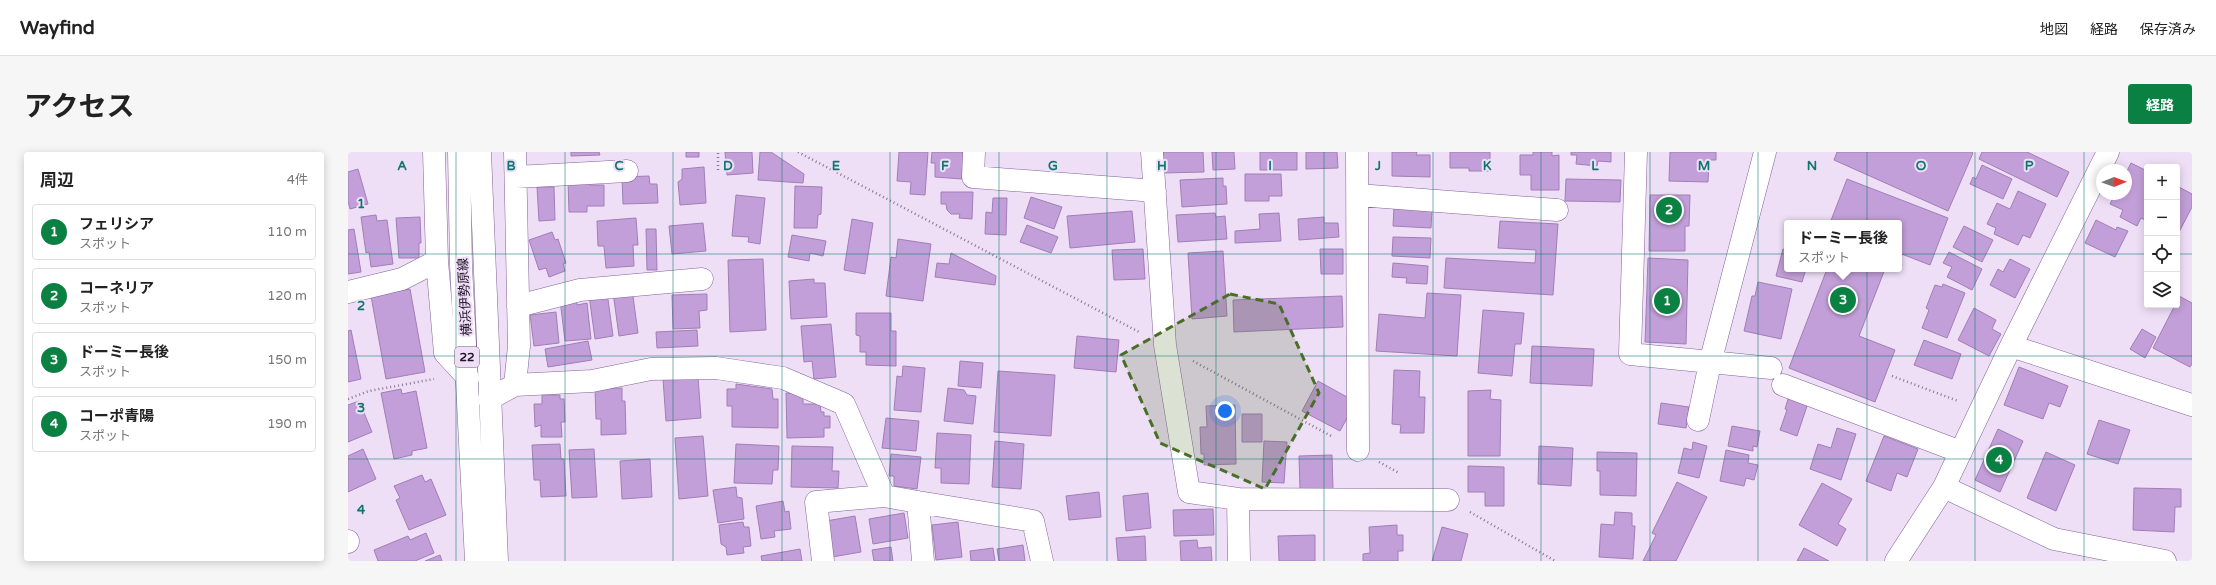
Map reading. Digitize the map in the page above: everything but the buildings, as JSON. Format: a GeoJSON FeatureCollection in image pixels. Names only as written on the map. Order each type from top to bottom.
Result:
{"type":"FeatureCollection","features":[{"type":"Feature","properties":{"kind":"street"},"geometry":{"type":"LineString","coordinates":[[434,152],[437,260],[445,352],[468,378]]}},
{"type":"Feature","properties":{"kind":"street","name":"横浜伊勢原線"},"geometry":{"type":"LineString","coordinates":[[459,152],[462,265],[476,561]]}},
{"type":"Feature","properties":{"kind":"street","name":"横浜伊勢原線"},"geometry":{"type":"LineString","coordinates":[[480,152],[497,561]]}},
{"type":"Feature","properties":{"kind":"street"},"geometry":{"type":"LineString","coordinates":[[515,385],[519,346],[516,152]]}},
{"type":"Feature","properties":{"kind":"street"},"geometry":{"type":"LineString","coordinates":[[974,152],[973,177],[1155,191]]}},
{"type":"Feature","properties":{"kind":"street"},"geometry":{"type":"LineString","coordinates":[[1152,152],[1165,345],[1189,492],[1238,499],[1448,500]]}},
{"type":"Feature","properties":{"kind":"street"},"geometry":{"type":"LineString","coordinates":[[1357,152],[1358,450]]}},
{"type":"Feature","properties":{"kind":"street"},"geometry":{"type":"LineString","coordinates":[[1636,152],[1630,354],[1710,363],[1777,376],[1961,452]]}},
{"type":"Feature","properties":{"kind":"street"},"geometry":{"type":"LineString","coordinates":[[1698,420],[1710,363],[1765,152]]}},
{"type":"Feature","properties":{"kind":"street"},"geometry":{"type":"LineString","coordinates":[[1896,561],[1944,488],[2011,346],[2108,152]]}},
{"type":"Feature","properties":{"kind":"street"},"geometry":{"type":"LineString","coordinates":[[516,177],[627,171]]}},
{"type":"Feature","properties":{"kind":"street"},"geometry":{"type":"LineString","coordinates":[[1358,195],[1557,210]]}},
{"type":"Feature","properties":{"kind":"street"},"geometry":{"type":"LineString","coordinates":[[348,292],[402,279],[437,260]]}},
{"type":"Feature","properties":{"kind":"street"},"geometry":{"type":"LineString","coordinates":[[518,306],[580,290],[702,279]]}},
{"type":"Feature","properties":{"kind":"street"},"geometry":{"type":"LineString","coordinates":[[2011,346],[2192,405]]}},
{"type":"Feature","properties":{"kind":"street"},"geometry":{"type":"LineString","coordinates":[[490,399],[515,385],[592,381],[651,369],[716,368],[783,378],[844,404],[884,496]]}},
{"type":"Feature","properties":{"kind":"street"},"geometry":{"type":"LineString","coordinates":[[1944,488],[2054,539],[2165,561]]}},
{"type":"Feature","properties":{"kind":"street"},"geometry":{"type":"LineString","coordinates":[[822,561],[816,502],[884,496],[1033,521],[1042,561]]}},
{"type":"Feature","properties":{"kind":"street"},"geometry":{"type":"LineString","coordinates":[[1238,499],[1238,561]]}},
{"type":"Feature","properties":{"kind":"street"},"geometry":{"type":"LineString","coordinates":[[918,502],[923,561]]}},
{"type":"Feature","properties":{"kind":"path"},"geometry":{"type":"LineString","coordinates":[[718,152],[718,170]]}},
{"type":"Feature","properties":{"kind":"path"},"geometry":{"type":"LineString","coordinates":[[348,399],[368,391],[444,377],[445,352]]}},
{"type":"Feature","properties":{"kind":"path"},"geometry":{"type":"LineString","coordinates":[[1892,376],[1981,409]]}},
{"type":"Feature","properties":{"kind":"highlighted area"},"geometry":{"type":"Polygon","coordinates":[[[1230,294],[1279,304],[1319,393],[1265,489],[1160,443],[1121,355],[1230,294]]]}},
{"type":"Feature","properties":{"kind":"place","name":"コーネリア"},"geometry":{"type":"Point","coordinates":[1669,210]}},
{"type":"Feature","properties":{"kind":"place","name":"ドーミー長後"},"geometry":{"type":"Point","coordinates":[1843,300]}},
{"type":"Feature","properties":{"kind":"place","name":"フェリシア"},"geometry":{"type":"Point","coordinates":[1667,301]}},
{"type":"Feature","properties":{"kind":"place","name":"コーポ青陽"},"geometry":{"type":"Point","coordinates":[1999,460]}}]}
